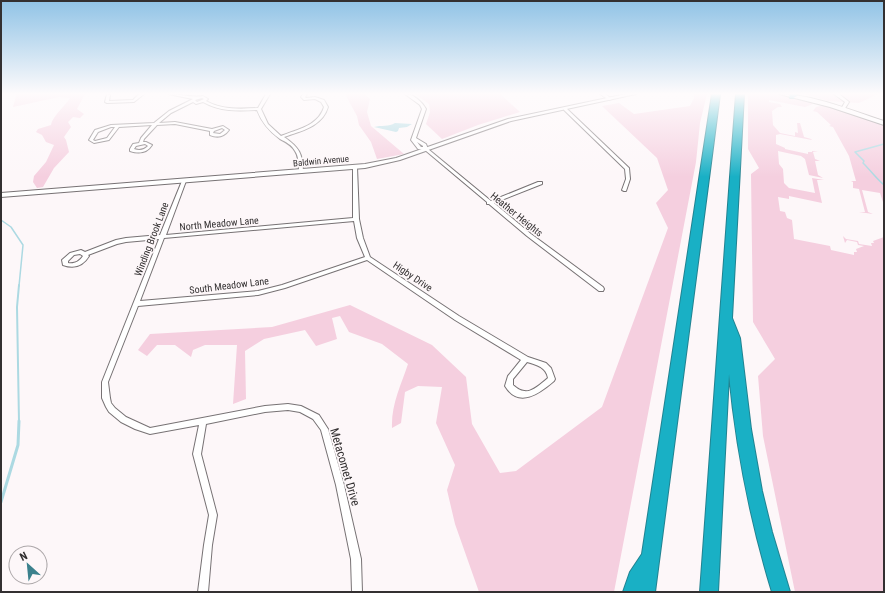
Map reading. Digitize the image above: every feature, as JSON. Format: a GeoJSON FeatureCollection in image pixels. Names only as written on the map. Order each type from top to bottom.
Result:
{"type":"FeatureCollection","features":[{"type":"Feature","properties":{"kind":"highway"},"geometry":{"type":"LineString","coordinates":[[646,592],[712,122]]}},
{"type":"Feature","properties":{"kind":"highway"},"geometry":{"type":"LineString","coordinates":[[709,592],[738,122]]}},
{"type":"Feature","properties":{"kind":"highway"},"geometry":{"type":"LineString","coordinates":[[726,318],[735,337],[735,358],[743,430],[754,493],[769,553],[781,592]]}},
{"type":"Feature","properties":{"kind":"highway"},"geometry":{"type":"LineString","coordinates":[[632,592],[640,574],[651,558]]}},
{"type":"Feature","properties":{"kind":"street"},"geometry":{"type":"LineString","coordinates":[[141,143],[142,139],[158,122]]}},
{"type":"Feature","properties":{"kind":"street"},"geometry":{"type":"LineString","coordinates":[[264,122],[298,150],[302,161],[301,172]]}},
{"type":"Feature","properties":{"kind":"street"},"geometry":{"type":"LineString","coordinates":[[281,137],[307,127],[316,122]]}},
{"type":"Feature","properties":{"kind":"street","name":"Heather Heights"},"geometry":{"type":"LineString","coordinates":[[421,122],[414,142],[420,148],[426,149],[529,236],[600,289]]}},
{"type":"Feature","properties":{"kind":"street","name":"Baldwin Avenue"},"geometry":{"type":"LineString","coordinates":[[1,195],[355,167],[392,160],[503,122]]}},
{"type":"Feature","properties":{"kind":"street"},"geometry":{"type":"LineString","coordinates":[[578,122],[627,169],[628,179],[624,190]]}},
{"type":"Feature","properties":{"kind":"street"},"geometry":{"type":"LineString","coordinates":[[118,126],[108,138],[94,142],[91,140],[96,131],[118,126],[175,123],[212,130]]}},
{"type":"Feature","properties":{"kind":"street"},"geometry":{"type":"LineString","coordinates":[[355,167],[356,219],[360,238],[368,258]]}},
{"type":"Feature","properties":{"kind":"street","name":"Winding Brook Lane"},"geometry":{"type":"LineString","coordinates":[[136,304],[184,181]]}},
{"type":"Feature","properties":{"kind":"street"},"geometry":{"type":"LineString","coordinates":[[489,203],[540,182]]}},
{"type":"Feature","properties":{"kind":"street","name":"North Meadow Lane"},"geometry":{"type":"LineString","coordinates":[[85,254],[116,242],[356,219]]}},
{"type":"Feature","properties":{"kind":"street","name":"South Meadow Lane"},"geometry":{"type":"LineString","coordinates":[[136,304],[258,293],[283,287],[368,258]]}},
{"type":"Feature","properties":{"kind":"street","name":"Higby Drive"},"geometry":{"type":"LineString","coordinates":[[368,258],[457,318],[526,359],[545,365],[551,371],[552,379],[538,391],[525,396],[515,393],[509,386],[510,378],[526,359]]}},
{"type":"Feature","properties":{"kind":"street","name":"Metacomet Drive"},"geometry":{"type":"LineString","coordinates":[[136,304],[105,382],[106,400],[116,414],[132,425],[150,430],[265,409],[288,407],[301,409],[316,417],[324,429],[340,485],[356,558],[357,592]]}},
{"type":"Feature","properties":{"kind":"street"},"geometry":{"type":"LineString","coordinates":[[203,421],[197,454],[213,515],[203,592]]}},
{"type":"Feature","properties":{"kind":"shaded area"},"geometry":{"type":"Polygon","coordinates":[[[52,122],[68,122],[71,127],[64,137],[69,152],[54,168],[43,187],[37,188],[33,182],[34,176],[46,162],[54,145],[46,142],[42,135],[36,132],[38,129],[51,125],[52,122]]]}},
{"type":"Feature","properties":{"kind":"shaded area"},"geometry":{"type":"Polygon","coordinates":[[[358,122],[370,122],[371,126],[404,154],[377,159],[371,142],[358,122]]]}},
{"type":"Feature","properties":{"kind":"shaded area"},"geometry":{"type":"Polygon","coordinates":[[[427,122],[489,122],[442,139],[426,124],[427,122]]]}},
{"type":"Feature","properties":{"kind":"shaded area"},"geometry":{"type":"Polygon","coordinates":[[[619,122],[700,122],[696,162],[614,592],[479,592],[455,524],[447,490],[455,465],[436,423],[442,387],[418,386],[405,392],[401,423],[392,428],[395,403],[408,364],[382,344],[349,332],[340,316],[332,318],[337,339],[316,346],[305,330],[264,339],[245,351],[246,399],[233,404],[237,345],[205,345],[193,350],[191,357],[175,345],[157,345],[147,356],[138,350],[150,334],[272,327],[350,305],[432,345],[466,377],[472,424],[500,473],[516,471],[602,407],[668,228],[656,203],[668,190],[657,158],[619,122]]]}},
{"type":"Feature","properties":{"kind":"shaded area"},"geometry":{"type":"Polygon","coordinates":[[[748,122],[773,122],[773,125],[780,133],[795,136],[795,132],[798,133],[797,123],[800,123],[804,137],[812,140],[780,134],[776,135],[776,144],[785,149],[808,154],[808,152],[812,151],[818,152],[813,152],[815,159],[820,161],[815,161],[818,175],[823,178],[809,175],[805,159],[801,156],[778,151],[779,164],[783,169],[784,183],[789,188],[815,193],[812,178],[824,180],[817,180],[822,203],[789,196],[789,199],[778,197],[780,211],[785,212],[787,218],[792,220],[794,239],[830,246],[831,250],[854,255],[854,252],[857,252],[856,249],[864,246],[858,245],[857,242],[847,240],[845,243],[843,236],[846,239],[858,241],[859,244],[872,246],[871,243],[874,243],[873,241],[884,237],[884,592],[795,592],[763,436],[758,376],[775,359],[753,322],[751,174],[759,168],[748,149],[748,122]]]}},
{"type":"Feature","properties":{"kind":"shaded area"},"geometry":{"type":"Polygon","coordinates":[[[827,122],[877,122],[884,124],[884,205],[880,193],[862,190],[868,212],[873,214],[859,212],[865,212],[859,189],[853,188],[853,182],[851,181],[856,181],[849,156],[833,127],[829,126],[831,125],[827,122]]]}},
{"type":"Feature","properties":{"kind":"water"},"geometry":{"type":"Polygon","coordinates":[[[395,123],[412,124],[407,127],[399,128],[396,132],[374,127],[390,125],[395,123]]]}},
{"type":"Feature","properties":{"kind":"waterway"},"geometry":{"type":"LineString","coordinates":[[884,144],[855,152],[864,161],[863,163],[884,185]]}},
{"type":"Feature","properties":{"kind":"waterway"},"geometry":{"type":"LineString","coordinates":[[1,220],[11,227],[23,245],[19,286]]}},
{"type":"Feature","properties":{"kind":"waterway"},"geometry":{"type":"LineString","coordinates":[[19,285],[17,307],[19,421]]}},
{"type":"Feature","properties":{"kind":"waterway"},"geometry":{"type":"LineString","coordinates":[[1,502],[18,445],[19,421]]}}]}
